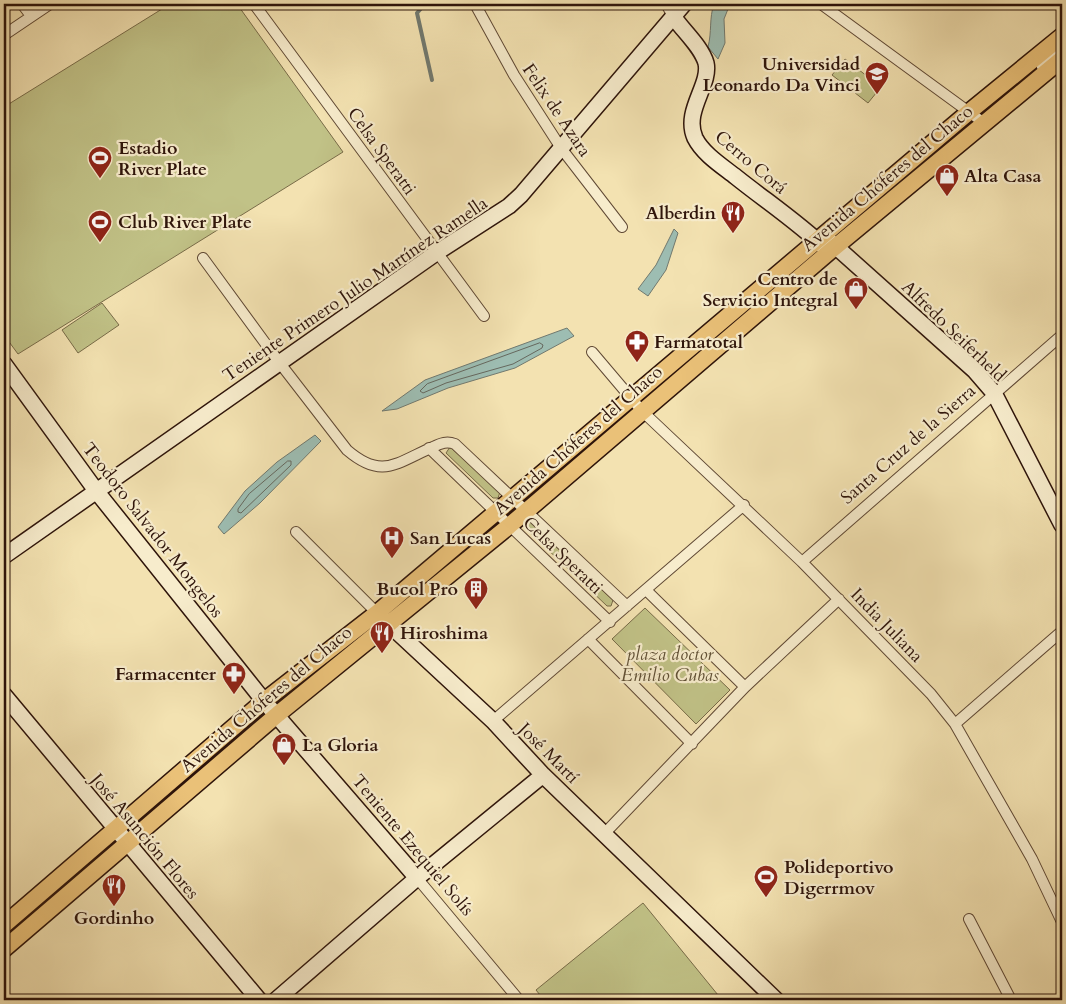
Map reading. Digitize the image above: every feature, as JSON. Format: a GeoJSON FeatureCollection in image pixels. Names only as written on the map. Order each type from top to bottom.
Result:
{"type":"FeatureCollection","features":[{"type":"Feature","properties":{"kind":"main road","name":"Avenida Chóferes del Chaco"},"geometry":{"type":"LineString","coordinates":[[4,925],[264,701],[382,618],[526,512],[642,411],[969,112],[1062,36]]}},
{"type":"Feature","properties":{"kind":"main road","name":"Avenida Chóferes del Chaco"},"geometry":{"type":"LineString","coordinates":[[4,949],[278,714],[512,498],[630,397],[984,123],[1062,58]]}},
{"type":"Feature","properties":{"kind":"street"},"geometry":{"type":"LineString","coordinates":[[22,4],[31,16]]}},
{"type":"Feature","properties":{"kind":"street"},"geometry":{"type":"LineString","coordinates":[[4,35],[50,4]]}},
{"type":"Feature","properties":{"kind":"street","name":"Celsa Speratti"},"geometry":{"type":"LineString","coordinates":[[254,4],[484,316]]}},
{"type":"Feature","properties":{"kind":"street","name":"Felix de Azara"},"geometry":{"type":"LineString","coordinates":[[475,4],[514,75],[561,148],[622,227]]}},
{"type":"Feature","properties":{"kind":"street","name":"Teniente Primero Julio Martínez Ramella"},"geometry":{"type":"LineString","coordinates":[[4,556],[436,253],[509,206],[561,148],[669,10],[684,4]]}},
{"type":"Feature","properties":{"kind":"street"},"geometry":{"type":"LineString","coordinates":[[821,4],[984,123]]}},
{"type":"Feature","properties":{"kind":"street","name":"Cerro Corá"},"geometry":{"type":"LineString","coordinates":[[669,10],[702,55],[706,65],[706,73],[693,114],[692,126],[695,138],[716,161],[826,244]]}},
{"type":"Feature","properties":{"kind":"street"},"geometry":{"type":"LineString","coordinates":[[1010,102],[1021,84],[1062,49]]}},
{"type":"Feature","properties":{"kind":"street","name":"Alfredo Seiferheld"},"geometry":{"type":"LineString","coordinates":[[826,244],[975,371],[994,393],[1062,525]]}},
{"type":"Feature","properties":{"kind":"street"},"geometry":{"type":"LineString","coordinates":[[203,258],[279,362],[347,450],[362,462],[374,467],[392,465],[429,448]]}},
{"type":"Feature","properties":{"kind":"street","name":"Santa Cruz de la Sierra"},"geometry":{"type":"LineString","coordinates":[[802,562],[1062,335]]}},
{"type":"Feature","properties":{"kind":"street"},"geometry":{"type":"LineString","coordinates":[[592,352],[630,397]]}},
{"type":"Feature","properties":{"kind":"street","name":"Teodoro Salvador Mongelos"},"geometry":{"type":"LineString","coordinates":[[4,364],[97,492],[264,701],[278,714]]}},
{"type":"Feature","properties":{"kind":"street","name":"India Juliana"},"geometry":{"type":"LineString","coordinates":[[630,397],[642,411],[744,505],[802,562],[931,694],[955,724],[1032,859],[1062,922]]}},
{"type":"Feature","properties":{"kind":"street","name":"Celsa Speratti"},"geometry":{"type":"LineString","coordinates":[[610,622],[429,448],[449,442],[455,444],[627,606]]}},
{"type":"Feature","properties":{"kind":"street"},"geometry":{"type":"LineString","coordinates":[[492,721],[610,622],[744,505]]}},
{"type":"Feature","properties":{"kind":"street","name":"José Martí"},"geometry":{"type":"LineString","coordinates":[[296,532],[382,618],[492,721],[543,775],[776,1000]]}},
{"type":"Feature","properties":{"kind":"street"},"geometry":{"type":"LineString","coordinates":[[646,590],[745,687]]}},
{"type":"Feature","properties":{"kind":"street"},"geometry":{"type":"LineString","coordinates":[[605,833],[745,687],[839,599]]}},
{"type":"Feature","properties":{"kind":"street"},"geometry":{"type":"LineString","coordinates":[[955,724],[1062,632]]}},
{"type":"Feature","properties":{"kind":"street"},"geometry":{"type":"LineString","coordinates":[[588,639],[692,744]]}},
{"type":"Feature","properties":{"kind":"street","name":"José Asunción Flores"},"geometry":{"type":"LineString","coordinates":[[4,695],[114,830],[260,1000]]}},
{"type":"Feature","properties":{"kind":"street","name":"Teniente Ezequiel Solís"},"geometry":{"type":"LineString","coordinates":[[278,714],[519,1000]]}},
{"type":"Feature","properties":{"kind":"street"},"geometry":{"type":"LineString","coordinates":[[276,1000],[417,878],[543,775]]}},
{"type":"Feature","properties":{"kind":"street"},"geometry":{"type":"LineString","coordinates":[[969,919],[1011,1000]]}},
{"type":"Feature","properties":{"kind":"green space","name":"Club River Plate"},"geometry":{"type":"Polygon","coordinates":[[[170,4],[237,4],[343,152],[18,354],[4,335],[4,107],[170,4]]]}},
{"type":"Feature","properties":{"kind":"green space"},"geometry":{"type":"Polygon","coordinates":[[[845,59],[881,87],[868,103],[832,75],[845,59]]]}},
{"type":"Feature","properties":{"kind":"green space"},"geometry":{"type":"Polygon","coordinates":[[[968,123],[968,125],[841,231],[968,123]]]}},
{"type":"Feature","properties":{"kind":"green space"},"geometry":{"type":"Polygon","coordinates":[[[102,303],[119,325],[78,353],[62,330],[102,303]]]}},
{"type":"Feature","properties":{"kind":"green space"},"geometry":{"type":"Polygon","coordinates":[[[450,447],[500,492],[498,498],[493,498],[446,453],[450,447]]]}},
{"type":"Feature","properties":{"kind":"green space"},"geometry":{"type":"Polygon","coordinates":[[[527,518],[613,600],[611,606],[607,606],[521,524],[527,518]]]}},
{"type":"Feature","properties":{"kind":"green space","name":"plaza doctor Emilio Cubas"},"geometry":{"type":"Polygon","coordinates":[[[645,608],[730,690],[696,724],[612,639],[645,608]]]}},
{"type":"Feature","properties":{"kind":"green space"},"geometry":{"type":"Polygon","coordinates":[[[260,720],[135,826],[135,823],[260,720]]]}},
{"type":"Feature","properties":{"kind":"green space"},"geometry":{"type":"Polygon","coordinates":[[[109,845],[111,847],[4,937],[4,934],[109,845]]]}},
{"type":"Feature","properties":{"kind":"green space"},"geometry":{"type":"Polygon","coordinates":[[[643,903],[718,995],[711,1000],[544,1000],[536,990],[643,903]]]}},
{"type":"Feature","properties":{"kind":"water"},"geometry":{"type":"Polygon","coordinates":[[[714,4],[730,4],[724,19],[725,43],[718,59],[708,47],[714,4]]]}},
{"type":"Feature","properties":{"kind":"water"},"geometry":{"type":"Polygon","coordinates":[[[674,229],[678,233],[666,270],[648,296],[638,289],[656,265],[674,229]]]}},
{"type":"Feature","properties":{"kind":"water"},"geometry":{"type":"Polygon","coordinates":[[[567,328],[574,336],[515,368],[448,388],[397,409],[382,411],[425,380],[567,328]]]}},
{"type":"Feature","properties":{"kind":"water"},"geometry":{"type":"Polygon","coordinates":[[[315,435],[321,441],[260,503],[224,534],[218,527],[245,491],[277,462],[315,435]]]}},
{"type":"Feature","properties":{"kind":"waterway"},"geometry":{"type":"LineString","coordinates":[[425,4],[417,13],[432,80]]}},
{"type":"Feature","properties":{"kind":"place","name":"Universidad Leonardo Da Vinci"},"geometry":{"type":"Point","coordinates":[877,95]}},
{"type":"Feature","properties":{"kind":"place","name":"Estadio River Plate"},"geometry":{"type":"Point","coordinates":[100,179]}},
{"type":"Feature","properties":{"kind":"place","name":"Alta Casa"},"geometry":{"type":"Point","coordinates":[947,197]}},
{"type":"Feature","properties":{"kind":"place","name":"Alberdin"},"geometry":{"type":"Point","coordinates":[733,234]}},
{"type":"Feature","properties":{"kind":"place","name":"Club River Plate"},"geometry":{"type":"Point","coordinates":[100,243]}},
{"type":"Feature","properties":{"kind":"place","name":"Centro de Servicio Integral"},"geometry":{"type":"Point","coordinates":[856,310]}},
{"type":"Feature","properties":{"kind":"place","name":"Farmatotal"},"geometry":{"type":"Point","coordinates":[637,363]}},
{"type":"Feature","properties":{"kind":"place","name":"San Lucas"},"geometry":{"type":"Point","coordinates":[392,559]}},
{"type":"Feature","properties":{"kind":"place","name":"Bucol Pro"},"geometry":{"type":"Point","coordinates":[476,610]}},
{"type":"Feature","properties":{"kind":"place","name":"Hiroshima"},"geometry":{"type":"Point","coordinates":[382,654]}},
{"type":"Feature","properties":{"kind":"place","name":"Farmacenter"},"geometry":{"type":"Point","coordinates":[234,695]}},
{"type":"Feature","properties":{"kind":"place","name":"La Gloria"},"geometry":{"type":"Point","coordinates":[284,766]}},
{"type":"Feature","properties":{"kind":"place","name":"Polideportivo Digerrmov"},"geometry":{"type":"Point","coordinates":[766,898]}},
{"type":"Feature","properties":{"kind":"place","name":"Gordinho"},"geometry":{"type":"Point","coordinates":[114,907]}}]}
